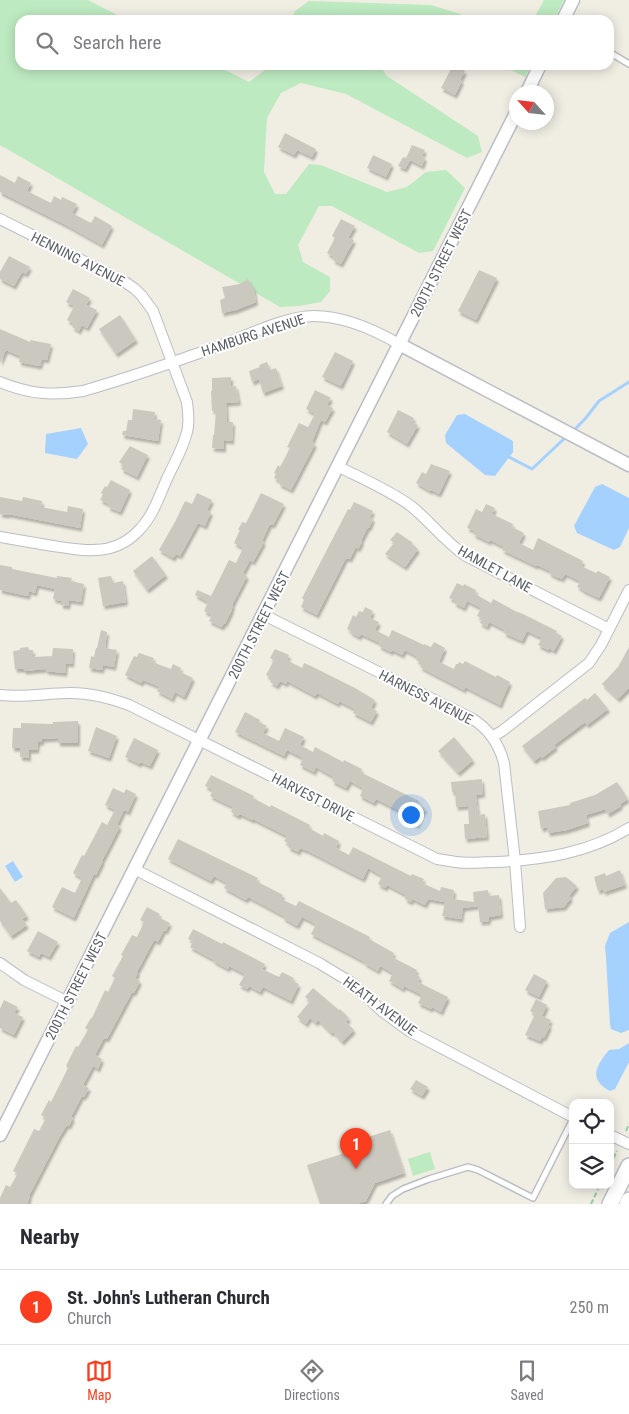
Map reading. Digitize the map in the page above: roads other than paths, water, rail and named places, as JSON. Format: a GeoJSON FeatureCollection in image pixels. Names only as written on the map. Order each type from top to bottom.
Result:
{"type":"FeatureCollection","features":[{"type":"Feature","properties":{"kind":"main road"},"geometry":{"type":"LineString","coordinates":[[610,1204],[629,1166]]}},
{"type":"Feature","properties":{"kind":"main road"},"geometry":{"type":"LineString","coordinates":[[627,1204],[629,1200]]}},
{"type":"Feature","properties":{"kind":"street"},"geometry":{"type":"LineString","coordinates":[[566,15],[573,0]]}},
{"type":"Feature","properties":{"kind":"street"},"geometry":{"type":"LineString","coordinates":[[530,85],[538,70]]}},
{"type":"Feature","properties":{"kind":"street","name":"200TH STREET WEST"},"geometry":{"type":"LineString","coordinates":[[1,1130],[68,1002],[339,467],[509,127]]}},
{"type":"Feature","properties":{"kind":"street","name":"HENNING AVENUE"},"geometry":{"type":"LineString","coordinates":[[0,219],[125,282],[149,303],[187,402],[189,418],[187,432],[181,449],[146,522],[135,534],[121,544],[97,551],[0,537]]}},
{"type":"Feature","properties":{"kind":"street","name":"HAMBURG AVENUE"},"geometry":{"type":"LineString","coordinates":[[0,382],[31,392],[68,393],[83,391],[288,321],[313,316],[333,317],[350,321],[379,333],[629,465]]}},
{"type":"Feature","properties":{"kind":"street","name":"HAMLET LANE"},"geometry":{"type":"LineString","coordinates":[[339,467],[409,504],[448,543],[466,556],[609,629]]}},
{"type":"Feature","properties":{"kind":"street"},"geometry":{"type":"LineString","coordinates":[[492,737],[589,663],[597,652],[629,590]]}},
{"type":"Feature","properties":{"kind":"street","name":"HARNESS AVENUE"},"geometry":{"type":"LineString","coordinates":[[264,615],[470,718],[480,724],[492,737],[502,753],[504,763],[516,861],[520,927]]}},
{"type":"Feature","properties":{"kind":"street","name":"HARVEST DRIVE"},"geometry":{"type":"LineString","coordinates":[[0,695],[33,696],[71,693],[106,698],[134,707],[437,859],[458,863],[516,861],[567,854],[607,840],[629,828]]}},
{"type":"Feature","properties":{"kind":"street","name":"HEATH AVENUE"},"geometry":{"type":"LineString","coordinates":[[134,869],[320,963],[352,983],[383,1012],[409,1031],[569,1116]]}},
{"type":"Feature","properties":{"kind":"street"},"geometry":{"type":"LineString","coordinates":[[0,963],[24,980],[68,1002]]}},
{"type":"Feature","properties":{"kind":"street"},"geometry":{"type":"LineString","coordinates":[[614,1137],[629,1144]]}},
{"type":"Feature","properties":{"kind":"lane"},"geometry":{"type":"LineString","coordinates":[[614,55],[629,64]]}},
{"type":"Feature","properties":{"kind":"lane"},"geometry":{"type":"LineString","coordinates":[[530,1204],[569,1126]]}},
{"type":"Feature","properties":{"kind":"lane"},"geometry":{"type":"LineString","coordinates":[[386,1204],[392,1196],[403,1189],[468,1167],[478,1170],[533,1198]]}},
{"type":"Feature","properties":{"kind":"water"},"geometry":{"type":"Polygon","coordinates":[[[465,414],[513,441],[513,452],[495,476],[485,475],[446,443],[445,435],[457,415],[465,414]]]}},
{"type":"Feature","properties":{"kind":"water"},"geometry":{"type":"Polygon","coordinates":[[[81,428],[88,444],[77,459],[45,453],[46,434],[81,428]]]}},
{"type":"Feature","properties":{"kind":"water"},"geometry":{"type":"Polygon","coordinates":[[[602,484],[629,498],[629,528],[620,547],[614,550],[577,533],[574,526],[595,487],[602,484]]]}},
{"type":"Feature","properties":{"kind":"water"},"geometry":{"type":"Polygon","coordinates":[[[13,861],[23,877],[15,882],[5,866],[13,861]]]}},
{"type":"Feature","properties":{"kind":"water"},"geometry":{"type":"Polygon","coordinates":[[[629,922],[629,1030],[621,1033],[611,1029],[610,1024],[605,946],[610,933],[629,922]]]}},
{"type":"Feature","properties":{"kind":"water"},"geometry":{"type":"Polygon","coordinates":[[[629,1043],[629,1062],[615,1089],[610,1091],[599,1082],[596,1072],[609,1050],[619,1049],[629,1043]]]}},
{"type":"Feature","properties":{"kind":"waterway"},"geometry":{"type":"LineString","coordinates":[[572,432],[599,401],[629,382]]}},
{"type":"Feature","properties":{"kind":"waterway"},"geometry":{"type":"LineString","coordinates":[[507,456],[532,469],[567,436]]}},
{"type":"Feature","properties":{"kind":"place","name":"St. John's Lutheran Church"},"geometry":{"type":"Point","coordinates":[356,1169]}}]}
